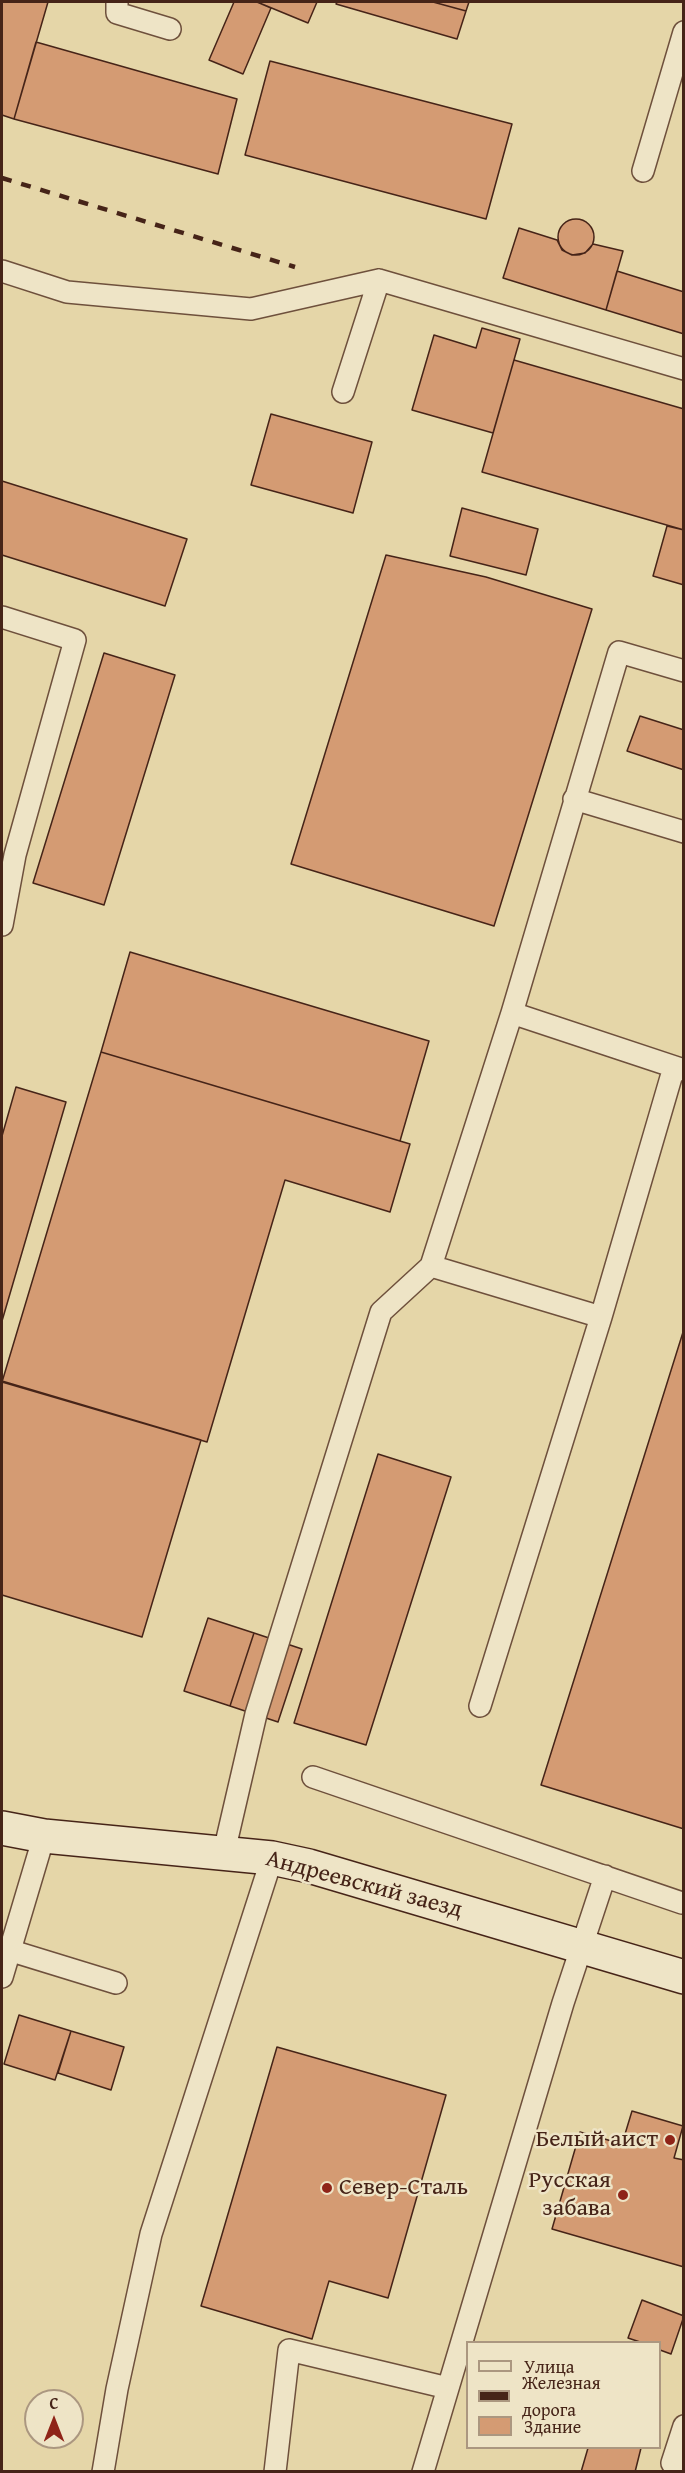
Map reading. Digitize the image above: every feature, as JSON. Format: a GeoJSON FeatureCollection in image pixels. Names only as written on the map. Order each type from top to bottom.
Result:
{"type":"FeatureCollection","features":[{"type":"Feature","properties":{"kind":"street","name":"Андреевский заезд"},"geometry":{"type":"LineString","coordinates":[[2,1828],[44,1836],[224,1852],[272,1858],[309,1866],[684,1977]]}},
{"type":"Feature","properties":{"kind":"lane"},"geometry":{"type":"LineString","coordinates":[[118,5],[170,29]]}},
{"type":"Feature","properties":{"kind":"lane"},"geometry":{"type":"LineString","coordinates":[[643,171],[684,32]]}},
{"type":"Feature","properties":{"kind":"lane"},"geometry":{"type":"LineString","coordinates":[[2,271],[67,292],[251,309],[379,280],[684,369]]}},
{"type":"Feature","properties":{"kind":"lane"},"geometry":{"type":"LineString","coordinates":[[343,392],[379,280]]}},
{"type":"Feature","properties":{"kind":"lane"},"geometry":{"type":"LineString","coordinates":[[2,617],[75,640],[15,855],[2,925]]}},
{"type":"Feature","properties":{"kind":"lane"},"geometry":{"type":"LineString","coordinates":[[224,1852],[256,1714],[381,1312],[431,1266],[512,1013],[619,652],[684,671]]}},
{"type":"Feature","properties":{"kind":"lane"},"geometry":{"type":"LineString","coordinates":[[574,799],[684,832]]}},
{"type":"Feature","properties":{"kind":"lane"},"geometry":{"type":"LineString","coordinates":[[480,1706],[679,1069],[512,1013]]}},
{"type":"Feature","properties":{"kind":"lane"},"geometry":{"type":"LineString","coordinates":[[431,1266],[600,1317]]}},
{"type":"Feature","properties":{"kind":"lane"},"geometry":{"type":"LineString","coordinates":[[313,1777],[682,1903]]}},
{"type":"Feature","properties":{"kind":"lane"},"geometry":{"type":"LineString","coordinates":[[2,1977],[5,1949],[44,1836]]}},
{"type":"Feature","properties":{"kind":"lane"},"geometry":{"type":"LineString","coordinates":[[103,2472],[117,2389],[151,2234],[272,1858]]}},
{"type":"Feature","properties":{"kind":"lane"},"geometry":{"type":"LineString","coordinates":[[423,2472],[560,2014],[605,1876]]}},
{"type":"Feature","properties":{"kind":"lane"},"geometry":{"type":"LineString","coordinates":[[5,1949],[116,1983]]}},
{"type":"Feature","properties":{"kind":"lane"},"geometry":{"type":"LineString","coordinates":[[275,2472],[289,2350],[448,2388]]}},
{"type":"Feature","properties":{"kind":"lane"},"geometry":{"type":"LineString","coordinates":[[678,2472],[672,2463],[684,2426]]}},
{"type":"Feature","properties":{"kind":"building"},"geometry":{"type":"Polygon","coordinates":[[[2,2],[48,2],[14,119],[2,115],[2,2]]]}},
{"type":"Feature","properties":{"kind":"building"},"geometry":{"type":"Polygon","coordinates":[[[234,2],[257,2],[271,8],[243,74],[209,60],[234,2]]]}},
{"type":"Feature","properties":{"kind":"building"},"geometry":{"type":"Polygon","coordinates":[[[257,2],[317,2],[308,23],[257,2]]]}},
{"type":"Feature","properties":{"kind":"building"},"geometry":{"type":"Polygon","coordinates":[[[337,2],[433,2],[466,11],[457,39],[336,4],[337,2]]]}},
{"type":"Feature","properties":{"kind":"building"},"geometry":{"type":"Polygon","coordinates":[[[433,2],[469,2],[466,11],[433,2]]]}},
{"type":"Feature","properties":{"kind":"building"},"geometry":{"type":"Polygon","coordinates":[[[36,42],[237,99],[218,174],[14,119],[36,42]]]}},
{"type":"Feature","properties":{"kind":"building"},"geometry":{"type":"Polygon","coordinates":[[[270,61],[512,124],[486,219],[245,155],[270,61]]]}},
{"type":"Feature","properties":{"kind":"building"},"geometry":{"type":"Polygon","coordinates":[[[576,219],[589,224],[594,237],[589,250],[576,255],[563,250],[558,237],[563,224],[576,219]]]}},
{"type":"Feature","properties":{"kind":"building"},"geometry":{"type":"Polygon","coordinates":[[[519,228],[557,240],[562,250],[572,255],[585,253],[593,244],[623,251],[606,310],[503,278],[519,228]]]}},
{"type":"Feature","properties":{"kind":"building"},"geometry":{"type":"Polygon","coordinates":[[[617,271],[684,292],[684,334],[606,310],[617,271]]]}},
{"type":"Feature","properties":{"kind":"building"},"geometry":{"type":"Polygon","coordinates":[[[482,328],[520,339],[493,433],[412,410],[434,335],[476,348],[482,328]]]}},
{"type":"Feature","properties":{"kind":"building"},"geometry":{"type":"Polygon","coordinates":[[[514,360],[684,409],[684,530],[482,472],[514,360]]]}},
{"type":"Feature","properties":{"kind":"building"},"geometry":{"type":"Polygon","coordinates":[[[271,414],[372,442],[353,513],[251,485],[271,414]]]}},
{"type":"Feature","properties":{"kind":"building"},"geometry":{"type":"Polygon","coordinates":[[[2,481],[187,539],[165,606],[2,555],[2,481]]]}},
{"type":"Feature","properties":{"kind":"building"},"geometry":{"type":"Polygon","coordinates":[[[462,508],[538,529],[526,575],[450,556],[462,508]]]}},
{"type":"Feature","properties":{"kind":"building"},"geometry":{"type":"Polygon","coordinates":[[[667,526],[684,530],[684,585],[653,576],[667,526]]]}},
{"type":"Feature","properties":{"kind":"building"},"geometry":{"type":"Polygon","coordinates":[[[386,555],[486,577],[592,609],[494,926],[291,864],[386,555]]]}},
{"type":"Feature","properties":{"kind":"building"},"geometry":{"type":"Polygon","coordinates":[[[104,653],[175,675],[104,905],[33,883],[104,653]]]}},
{"type":"Feature","properties":{"kind":"building"},"geometry":{"type":"Polygon","coordinates":[[[640,716],[684,730],[684,770],[627,751],[640,716]]]}},
{"type":"Feature","properties":{"kind":"building"},"geometry":{"type":"Polygon","coordinates":[[[130,952],[429,1041],[400,1141],[101,1052],[130,952]]]}},
{"type":"Feature","properties":{"kind":"building"},"geometry":{"type":"Polygon","coordinates":[[[101,1052],[410,1144],[390,1212],[285,1180],[207,1442],[2,1382],[101,1052]]]}},
{"type":"Feature","properties":{"kind":"building"},"geometry":{"type":"Polygon","coordinates":[[[16,1087],[66,1102],[2,1321],[2,1136],[16,1087]]]}},
{"type":"Feature","properties":{"kind":"building"},"geometry":{"type":"Polygon","coordinates":[[[684,1329],[684,1829],[541,1785],[684,1329]]]}},
{"type":"Feature","properties":{"kind":"building"},"geometry":{"type":"Polygon","coordinates":[[[2,1381],[201,1440],[142,1637],[2,1595],[2,1381]]]}},
{"type":"Feature","properties":{"kind":"building"},"geometry":{"type":"Polygon","coordinates":[[[378,1454],[451,1477],[366,1745],[294,1723],[378,1454]]]}},
{"type":"Feature","properties":{"kind":"building"},"geometry":{"type":"Polygon","coordinates":[[[208,1618],[254,1633],[230,1706],[184,1691],[208,1618]]]}},
{"type":"Feature","properties":{"kind":"building"},"geometry":{"type":"Polygon","coordinates":[[[254,1633],[302,1649],[278,1722],[230,1706],[254,1633]]]}},
{"type":"Feature","properties":{"kind":"building"},"geometry":{"type":"Polygon","coordinates":[[[19,2015],[71,2031],[55,2080],[4,2064],[19,2015]]]}},
{"type":"Feature","properties":{"kind":"building"},"geometry":{"type":"Polygon","coordinates":[[[71,2031],[124,2047],[111,2090],[58,2073],[71,2031]]]}},
{"type":"Feature","properties":{"kind":"building","name":"Север-Сталь"},"geometry":{"type":"Polygon","coordinates":[[[277,2047],[446,2095],[388,2298],[329,2281],[312,2339],[201,2306],[277,2047]]]}},
{"type":"Feature","properties":{"kind":"building","name":"Русская забава"},"geometry":{"type":"Polygon","coordinates":[[[632,2111],[683,2126],[674,2158],[684,2160],[684,2267],[552,2229],[580,2132],[622,2144],[632,2111]]]}},
{"type":"Feature","properties":{"kind":"building"},"geometry":{"type":"Polygon","coordinates":[[[642,2300],[684,2316],[671,2354],[661,2350],[661,2341],[637,2341],[628,2338],[642,2300]]]}},
{"type":"Feature","properties":{"kind":"building"},"geometry":{"type":"Polygon","coordinates":[[[588,2449],[641,2449],[635,2472],[581,2472],[588,2449]]]}},
{"type":"Feature","properties":{"kind":"railway"},"geometry":{"type":"LineString","coordinates":[[2,178],[295,267]]}},
{"type":"Feature","properties":{"kind":"place","name":"Белый аист"},"geometry":{"type":"Point","coordinates":[670,2140]}},
{"type":"Feature","properties":{"kind":"place","name":"Север-Сталь"},"geometry":{"type":"Point","coordinates":[327,2188]}},
{"type":"Feature","properties":{"kind":"place","name":"Русская забава"},"geometry":{"type":"Point","coordinates":[623,2195]}}]}
